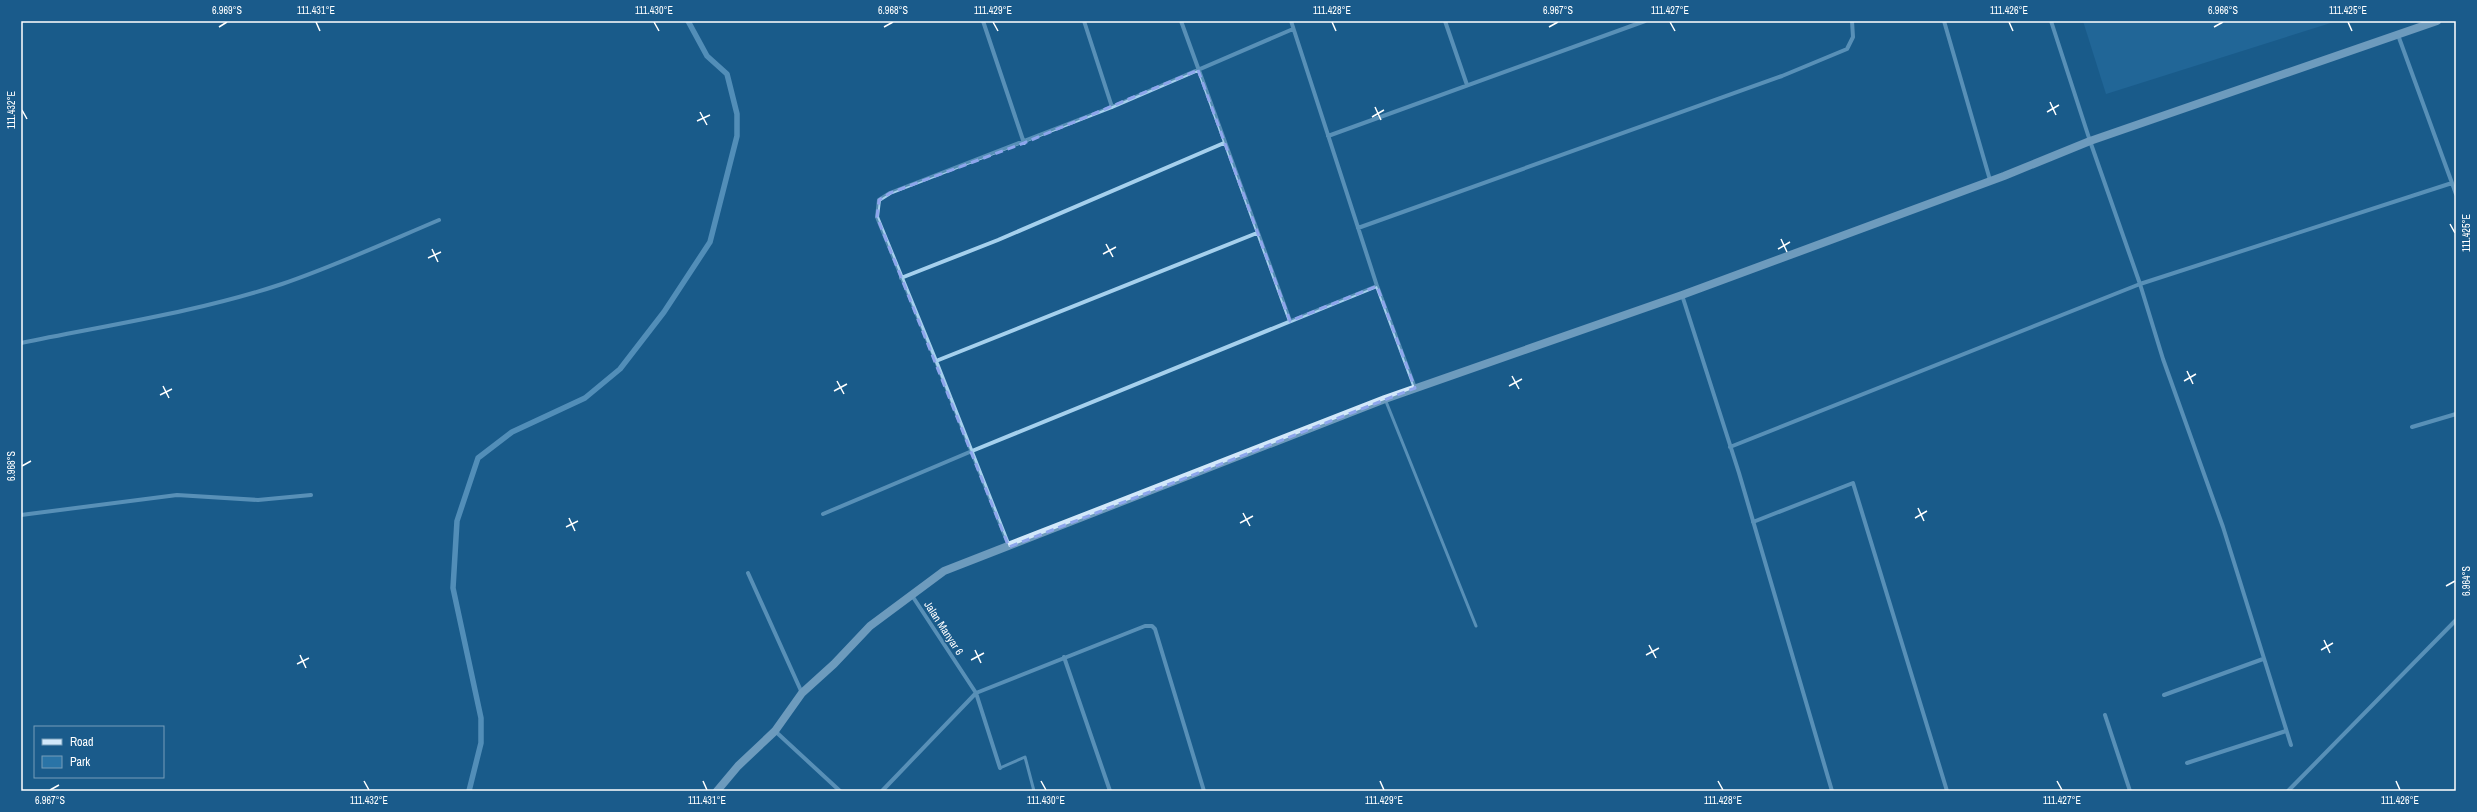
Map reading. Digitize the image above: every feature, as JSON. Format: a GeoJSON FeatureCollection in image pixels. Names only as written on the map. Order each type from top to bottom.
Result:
{"type":"FeatureCollection","features":[{"type":"Feature","properties":{"kind":"main road"},"geometry":{"type":"LineString","coordinates":[[717,791],[738,766],[775,731],[802,693],[834,664],[870,626],[911,593],[944,571],[1010,547],[1385,399],[1682,294],[1990,180],[2090,141],[2437,21]]}},
{"type":"Feature","properties":{"kind":"street"},"geometry":{"type":"LineString","coordinates":[[983,21],[1024,143]]}},
{"type":"Feature","properties":{"kind":"street"},"geometry":{"type":"LineString","coordinates":[[1084,21],[1112,107]]}},
{"type":"Feature","properties":{"kind":"street"},"geometry":{"type":"LineString","coordinates":[[1181,21],[1224,143],[1290,321]]}},
{"type":"Feature","properties":{"kind":"street"},"geometry":{"type":"LineString","coordinates":[[1291,21],[1377,286],[1415,388]]}},
{"type":"Feature","properties":{"kind":"street"},"geometry":{"type":"LineString","coordinates":[[1445,21],[1467,86]]}},
{"type":"Feature","properties":{"kind":"street"},"geometry":{"type":"LineString","coordinates":[[1328,136],[1645,21]]}},
{"type":"Feature","properties":{"kind":"street"},"geometry":{"type":"LineString","coordinates":[[1358,228],[1789,73],[1847,48],[1853,37],[1853,21]]}},
{"type":"Feature","properties":{"kind":"street"},"geometry":{"type":"LineString","coordinates":[[1944,21],[1990,180]]}},
{"type":"Feature","properties":{"kind":"street"},"geometry":{"type":"LineString","coordinates":[[2051,21],[2090,141],[2140,284],[2162,359],[2223,527],[2291,745]]}},
{"type":"Feature","properties":{"kind":"street"},"geometry":{"type":"LineString","coordinates":[[1010,547],[877,218],[879,200],[890,193],[1024,143],[1112,107],[1293,29]]}},
{"type":"Feature","properties":{"kind":"street"},"geometry":{"type":"LineString","coordinates":[[2398,35],[2456,194]]}},
{"type":"Feature","properties":{"kind":"street"},"geometry":{"type":"LineString","coordinates":[[901,278],[998,240],[1224,143]]}},
{"type":"Feature","properties":{"kind":"street"},"geometry":{"type":"LineString","coordinates":[[1730,447],[2140,284],[2452,182]]}},
{"type":"Feature","properties":{"kind":"street"},"geometry":{"type":"LineString","coordinates":[[21,343],[169,312],[273,286],[332,266],[439,220]]}},
{"type":"Feature","properties":{"kind":"street"},"geometry":{"type":"LineString","coordinates":[[936,361],[1258,233]]}},
{"type":"Feature","properties":{"kind":"street"},"geometry":{"type":"LineString","coordinates":[[823,514],[972,451],[1377,286]]}},
{"type":"Feature","properties":{"kind":"street"},"geometry":{"type":"LineString","coordinates":[[1682,294],[1753,522],[1832,791]]}},
{"type":"Feature","properties":{"kind":"street"},"geometry":{"type":"LineString","coordinates":[[2412,427],[2456,414]]}},
{"type":"Feature","properties":{"kind":"street"},"geometry":{"type":"LineString","coordinates":[[1753,522],[1853,483],[1948,791]]}},
{"type":"Feature","properties":{"kind":"street"},"geometry":{"type":"LineString","coordinates":[[21,515],[177,495],[258,500],[312,495]]}},
{"type":"Feature","properties":{"kind":"street"},"geometry":{"type":"LineString","coordinates":[[748,573],[802,693]]}},
{"type":"Feature","properties":{"kind":"street","name":"Jalan Manyar 6"},"geometry":{"type":"LineString","coordinates":[[911,593],[976,693],[1000,768]]}},
{"type":"Feature","properties":{"kind":"street"},"geometry":{"type":"LineString","coordinates":[[2288,791],[2456,620]]}},
{"type":"Feature","properties":{"kind":"street"},"geometry":{"type":"LineString","coordinates":[[882,791],[976,693],[1064,657],[1146,626],[1152,626],[1156,629],[1204,791]]}},
{"type":"Feature","properties":{"kind":"street"},"geometry":{"type":"LineString","coordinates":[[1064,657],[1110,791]]}},
{"type":"Feature","properties":{"kind":"street"},"geometry":{"type":"LineString","coordinates":[[2164,695],[2263,659]]}},
{"type":"Feature","properties":{"kind":"street"},"geometry":{"type":"LineString","coordinates":[[2105,715],[2130,791]]}},
{"type":"Feature","properties":{"kind":"street"},"geometry":{"type":"LineString","coordinates":[[775,731],[840,791]]}},
{"type":"Feature","properties":{"kind":"street"},"geometry":{"type":"LineString","coordinates":[[2188,763],[2286,731]]}},
{"type":"Feature","properties":{"kind":"lane"},"geometry":{"type":"LineString","coordinates":[[1385,399],[1476,626]]}},
{"type":"Feature","properties":{"kind":"lane"},"geometry":{"type":"LineString","coordinates":[[1000,768],[1025,757],[1034,791]]}},
{"type":"Feature","properties":{"kind":"highlighted area"},"geometry":{"type":"Polygon","coordinates":[[[1198,70],[1290,321],[1377,286],[1415,388],[1009,547],[877,217],[879,200],[890,193],[1024,143],[1198,70]]]}},
{"type":"Feature","properties":{"kind":"green space"},"geometry":{"type":"Polygon","coordinates":[[[2083,21],[2337,21],[2106,94],[2083,21]]]}},
{"type":"Feature","properties":{"kind":"waterway"},"geometry":{"type":"LineString","coordinates":[[469,791],[481,743],[481,718],[453,588],[457,521],[478,458],[512,432],[585,398],[620,369],[664,312],[710,242],[737,136],[737,114],[727,74],[707,56],[688,21]]}}]}
